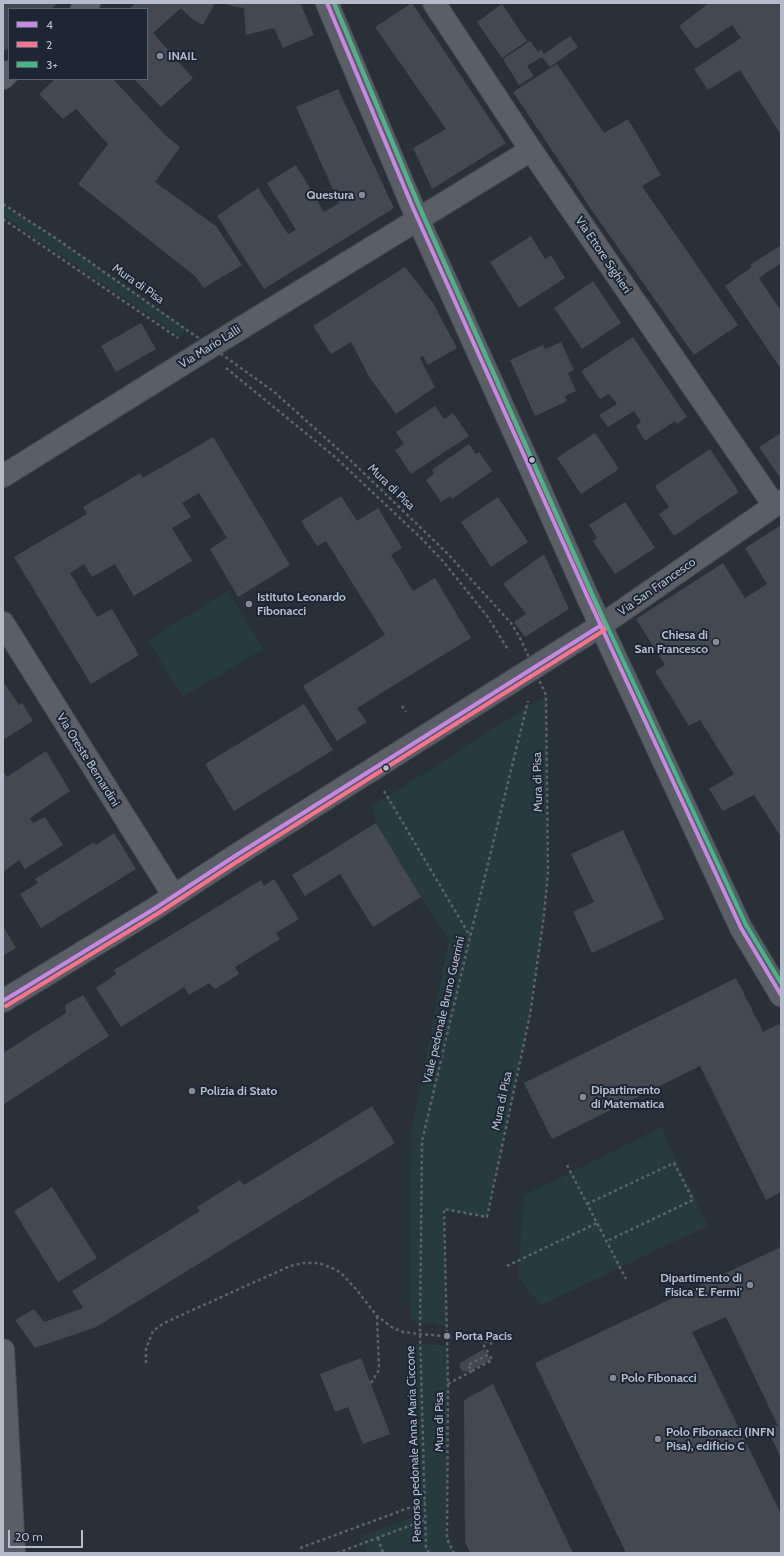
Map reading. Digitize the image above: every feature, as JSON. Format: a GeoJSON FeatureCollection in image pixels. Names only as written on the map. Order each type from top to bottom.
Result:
{"type":"FeatureCollection","features":[{"type":"Feature","properties":{"kind":"street"},"geometry":{"type":"LineString","coordinates":[[327,3],[419,219],[600,626],[741,928],[775,986]]}},
{"type":"Feature","properties":{"kind":"street","name":"Via Ettore Sighieri"},"geometry":{"type":"LineString","coordinates":[[434,3],[531,150],[778,503]]}},
{"type":"Feature","properties":{"kind":"street","name":"Via Mario Lalli"},"geometry":{"type":"LineString","coordinates":[[3,476],[211,346],[531,150]]}},
{"type":"Feature","properties":{"kind":"street","name":"Via San Francesco"},"geometry":{"type":"LineString","coordinates":[[3,1001],[174,896],[600,626],[778,503]]}},
{"type":"Feature","properties":{"kind":"street","name":"Via Oreste Bernardini"},"geometry":{"type":"LineString","coordinates":[[3,623],[174,896]]}},
{"type":"Feature","properties":{"kind":"street"},"geometry":{"type":"LineString","coordinates":[[3,1350],[14,1553]]}},
{"type":"Feature","properties":{"kind":"path","name":"Mura di Pisa"},"geometry":{"type":"LineString","coordinates":[[3,204],[57,239],[273,391],[375,483],[447,553],[511,623],[520,638],[546,695],[548,873],[544,915],[531,1007],[487,1217],[444,1209],[448,1336],[447,1539],[454,1553]]}},
{"type":"Feature","properties":{"kind":"path"},"geometry":{"type":"LineString","coordinates":[[3,219],[182,341]]}},
{"type":"Feature","properties":{"kind":"path"},"geometry":{"type":"LineString","coordinates":[[226,368],[335,457],[421,538],[442,560],[487,616],[509,651]]}},
{"type":"Feature","properties":{"kind":"path","name":"Viale pedonale Bruno Guerrini"},"geometry":{"type":"LineString","coordinates":[[420,1334],[422,1141],[529,695]]}},
{"type":"Feature","properties":{"kind":"path"},"geometry":{"type":"LineString","coordinates":[[402,706],[406,712]]}},
{"type":"Feature","properties":{"kind":"path"},"geometry":{"type":"LineString","coordinates":[[383,789],[470,936]]}},
{"type":"Feature","properties":{"kind":"path"},"geometry":{"type":"LineString","coordinates":[[588,1204],[674,1163],[693,1200],[607,1241]]}},
{"type":"Feature","properties":{"kind":"path"},"geometry":{"type":"LineString","coordinates":[[567,1165],[626,1280]]}},
{"type":"Feature","properties":{"kind":"path"},"geometry":{"type":"LineString","coordinates":[[506,1266],[598,1223]]}},
{"type":"Feature","properties":{"kind":"path"},"geometry":{"type":"LineString","coordinates":[[146,1363],[146,1348],[153,1331],[164,1323],[290,1266],[304,1263],[319,1263],[340,1272],[356,1289],[377,1316],[398,1330],[420,1334],[480,1339],[492,1344]]}},
{"type":"Feature","properties":{"kind":"path"},"geometry":{"type":"LineString","coordinates":[[371,1384],[379,1370],[377,1316]]}},
{"type":"Feature","properties":{"kind":"path","name":"Percorso pedonale Anna Maria Ciccone"},"geometry":{"type":"LineString","coordinates":[[420,1334],[426,1547],[429,1553]]}},
{"type":"Feature","properties":{"kind":"path"},"geometry":{"type":"LineString","coordinates":[[448,1384],[492,1360],[480,1339]]}},
{"type":"Feature","properties":{"kind":"path"},"geometry":{"type":"LineString","coordinates":[[472,1371],[468,1365],[488,1354]]}},
{"type":"Feature","properties":{"kind":"path"},"geometry":{"type":"LineString","coordinates":[[300,1548],[425,1502]]}},
{"type":"Feature","properties":{"kind":"path"},"geometry":{"type":"LineString","coordinates":[[337,1553],[425,1520]]}},
{"type":"Feature","properties":{"kind":"path"},"geometry":{"type":"LineString","coordinates":[[378,1538],[383,1553]]}},
{"type":"Feature","properties":{"kind":"green space"},"geometry":{"type":"Polygon","coordinates":[[[3,204],[57,239],[186,328],[180,336],[3,216],[3,204]]]}},
{"type":"Feature","properties":{"kind":"green space"},"geometry":{"type":"Polygon","coordinates":[[[228,591],[263,649],[183,697],[148,640],[228,591]]]}},
{"type":"Feature","properties":{"kind":"green space"},"geometry":{"type":"Polygon","coordinates":[[[546,695],[548,873],[544,915],[530,1015],[487,1217],[444,1210],[447,1327],[410,1320],[411,1133],[449,939],[421,897],[376,823],[373,806],[546,695]]]}},
{"type":"Feature","properties":{"kind":"green space"},"geometry":{"type":"Polygon","coordinates":[[[661,1128],[708,1226],[541,1305],[518,1278],[524,1195],[661,1128]]]}},
{"type":"Feature","properties":{"kind":"green space"},"geometry":{"type":"Polygon","coordinates":[[[411,1344],[448,1345],[447,1539],[454,1553],[367,1553],[360,1536],[417,1516],[411,1344]]]}},
{"type":"Feature","properties":{"kind":"building"},"geometry":{"type":"Polygon","coordinates":[[[3,3],[58,3],[52,8],[8,8],[8,48],[3,52],[3,3]]]}},
{"type":"Feature","properties":{"kind":"building","name":"INAIL"},"geometry":{"type":"Polygon","coordinates":[[[136,3],[215,3],[203,25],[191,18],[181,8],[153,33],[193,78],[161,107],[135,80],[148,80],[148,8],[130,8],[136,3]]]}},
{"type":"Feature","properties":{"kind":"building"},"geometry":{"type":"Polygon","coordinates":[[[222,3],[300,3],[314,35],[283,48],[274,28],[246,35],[244,8],[222,3]]]}},
{"type":"Feature","properties":{"kind":"building"},"geometry":{"type":"Polygon","coordinates":[[[412,3],[506,143],[432,189],[413,148],[446,129],[375,27],[412,3]]]}},
{"type":"Feature","properties":{"kind":"building"},"geometry":{"type":"Polygon","coordinates":[[[709,3],[781,3],[781,135],[740,70],[708,90],[694,69],[741,38],[732,25],[696,49],[679,26],[709,3]]]}},
{"type":"Feature","properties":{"kind":"building"},"geometry":{"type":"Polygon","coordinates":[[[502,4],[527,41],[502,58],[477,22],[502,4]]]}},
{"type":"Feature","properties":{"kind":"building"},"geometry":{"type":"Polygon","coordinates":[[[570,36],[578,47],[550,67],[542,57],[527,66],[534,76],[519,85],[503,59],[530,41],[538,52],[541,49],[544,54],[570,36]]]}},
{"type":"Feature","properties":{"kind":"building"},"geometry":{"type":"Polygon","coordinates":[[[557,64],[604,133],[628,119],[661,175],[642,186],[738,325],[694,355],[595,215],[513,92],[557,64]]]}},
{"type":"Feature","properties":{"kind":"building"},"geometry":{"type":"Polygon","coordinates":[[[54,80],[114,80],[165,135],[180,147],[155,182],[216,226],[242,265],[204,288],[195,276],[78,184],[108,144],[76,109],[63,119],[39,94],[54,80]]]}},
{"type":"Feature","properties":{"kind":"building","name":"Questura"},"geometry":{"type":"Polygon","coordinates":[[[338,89],[394,208],[264,289],[217,216],[258,188],[288,234],[296,230],[267,183],[296,165],[324,212],[339,203],[296,107],[338,89]]]}},
{"type":"Feature","properties":{"kind":"building"},"geometry":{"type":"Polygon","coordinates":[[[531,236],[545,259],[551,255],[565,278],[519,308],[490,262],[531,236]]]}},
{"type":"Feature","properties":{"kind":"building"},"geometry":{"type":"Polygon","coordinates":[[[780,246],[781,263],[759,278],[781,311],[781,369],[725,286],[752,267],[750,265],[780,246]]]}},
{"type":"Feature","properties":{"kind":"building"},"geometry":{"type":"Polygon","coordinates":[[[405,267],[433,303],[457,348],[428,365],[423,356],[420,358],[435,387],[396,414],[370,378],[351,342],[331,354],[313,326],[405,267]]]}},
{"type":"Feature","properties":{"kind":"building"},"geometry":{"type":"Polygon","coordinates":[[[593,281],[621,323],[582,349],[554,308],[593,281]]]}},
{"type":"Feature","properties":{"kind":"building"},"geometry":{"type":"Polygon","coordinates":[[[141,323],[156,349],[116,372],[101,346],[141,323]]]}},
{"type":"Feature","properties":{"kind":"building"},"geometry":{"type":"Polygon","coordinates":[[[633,337],[687,417],[677,424],[675,421],[645,441],[636,426],[641,422],[634,411],[608,427],[599,415],[617,404],[609,394],[600,399],[581,371],[633,337]]]}},
{"type":"Feature","properties":{"kind":"building"},"geometry":{"type":"Polygon","coordinates":[[[561,342],[574,370],[568,373],[576,391],[565,396],[567,401],[535,416],[510,360],[543,345],[545,349],[561,342]]]}},
{"type":"Feature","properties":{"kind":"building"},"geometry":{"type":"Polygon","coordinates":[[[435,406],[444,419],[453,413],[469,436],[411,474],[395,450],[404,444],[396,432],[435,406]]]}},
{"type":"Feature","properties":{"kind":"building"},"geometry":{"type":"Polygon","coordinates":[[[595,433],[619,469],[581,494],[557,458],[595,433]]]}},
{"type":"Feature","properties":{"kind":"building"},"geometry":{"type":"Polygon","coordinates":[[[781,433],[781,479],[759,447],[781,433]]]}},
{"type":"Feature","properties":{"kind":"building"},"geometry":{"type":"Polygon","coordinates":[[[213,437],[290,565],[238,597],[210,549],[227,538],[199,493],[182,503],[191,517],[172,528],[192,561],[134,596],[115,564],[92,577],[84,564],[70,573],[97,617],[112,609],[139,655],[91,684],[14,557],[87,514],[83,507],[140,473],[143,478],[213,437]]]}},
{"type":"Feature","properties":{"kind":"building"},"geometry":{"type":"Polygon","coordinates":[[[469,444],[476,454],[479,452],[492,471],[452,499],[450,496],[441,502],[426,480],[434,474],[432,470],[469,444]]]}},
{"type":"Feature","properties":{"kind":"building"},"geometry":{"type":"Polygon","coordinates":[[[710,449],[739,492],[674,536],[659,514],[669,507],[655,486],[710,449]]]}},
{"type":"Feature","properties":{"kind":"building"},"geometry":{"type":"Polygon","coordinates":[[[341,496],[357,521],[378,508],[402,548],[391,555],[413,591],[435,578],[471,638],[357,708],[367,722],[337,741],[303,686],[385,635],[326,541],[317,546],[301,521],[341,496]]]}},
{"type":"Feature","properties":{"kind":"building"},"geometry":{"type":"Polygon","coordinates":[[[498,497],[528,542],[491,567],[461,522],[498,497]]]}},
{"type":"Feature","properties":{"kind":"building"},"geometry":{"type":"Polygon","coordinates":[[[625,502],[655,548],[615,574],[593,541],[597,538],[589,525],[625,502]]]}},
{"type":"Feature","properties":{"kind":"building","name":"Chiesa di San Francesco"},"geometry":{"type":"Polygon","coordinates":[[[781,525],[781,837],[754,795],[723,811],[709,789],[734,774],[700,720],[689,726],[655,671],[665,665],[636,619],[723,563],[745,598],[767,584],[745,548],[781,525]]]}},
{"type":"Feature","properties":{"kind":"building"},"geometry":{"type":"Polygon","coordinates":[[[544,554],[569,609],[525,637],[514,622],[526,614],[503,584],[544,554]]]}},
{"type":"Feature","properties":{"kind":"building"},"geometry":{"type":"Polygon","coordinates":[[[3,683],[19,705],[22,703],[33,721],[3,740],[3,683]]]}},
{"type":"Feature","properties":{"kind":"building"},"geometry":{"type":"Polygon","coordinates":[[[304,704],[333,750],[234,811],[205,764],[304,704]]]}},
{"type":"Feature","properties":{"kind":"building"},"geometry":{"type":"Polygon","coordinates":[[[46,751],[70,791],[30,818],[33,823],[45,817],[63,845],[25,869],[19,860],[3,872],[3,771],[7,777],[46,751]]]}},
{"type":"Feature","properties":{"kind":"building"},"geometry":{"type":"Polygon","coordinates":[[[376,823],[421,897],[373,927],[340,874],[305,896],[292,875],[376,823]]]}},
{"type":"Feature","properties":{"kind":"building"},"geometry":{"type":"Polygon","coordinates":[[[623,830],[664,919],[592,953],[573,912],[594,902],[571,854],[623,830]]]}},
{"type":"Feature","properties":{"kind":"building"},"geometry":{"type":"Polygon","coordinates":[[[114,833],[136,869],[41,928],[20,894],[38,883],[35,879],[94,842],[96,845],[114,833]]]}},
{"type":"Feature","properties":{"kind":"building"},"geometry":{"type":"Polygon","coordinates":[[[274,879],[299,919],[276,933],[280,939],[235,967],[239,974],[215,989],[209,983],[189,995],[184,987],[121,1027],[96,988],[116,974],[114,970],[261,880],[264,886],[274,879]]]}},
{"type":"Feature","properties":{"kind":"building"},"geometry":{"type":"Polygon","coordinates":[[[3,926],[16,948],[3,956],[3,926]]]}},
{"type":"Feature","properties":{"kind":"building","name":"Dipartimento di Matematica"},"geometry":{"type":"Polygon","coordinates":[[[736,978],[763,1032],[779,1024],[781,1028],[781,1192],[766,1200],[700,1066],[552,1139],[524,1083],[736,978]]]}},
{"type":"Feature","properties":{"kind":"building"},"geometry":{"type":"Polygon","coordinates":[[[83,995],[109,1036],[3,1105],[3,1053],[66,1013],[65,1005],[83,995]]]}},
{"type":"Feature","properties":{"kind":"building"},"geometry":{"type":"Polygon","coordinates":[[[372,1106],[395,1143],[96,1327],[35,1348],[15,1320],[34,1309],[44,1322],[83,1308],[72,1291],[200,1211],[197,1207],[240,1180],[244,1185],[372,1106]]]}},
{"type":"Feature","properties":{"kind":"building"},"geometry":{"type":"Polygon","coordinates":[[[52,1187],[97,1258],[58,1282],[14,1211],[52,1187]]]}},
{"type":"Feature","properties":{"kind":"building","name":"Polo Fibonacci (INFN Pisa), edificio C"},"geometry":{"type":"Polygon","coordinates":[[[781,1247],[781,1458],[768,1431],[771,1425],[778,1426],[726,1317],[692,1332],[781,1514],[781,1553],[626,1553],[535,1363],[781,1247]]]}},
{"type":"Feature","properties":{"kind":"building"},"geometry":{"type":"Polygon","coordinates":[[[484,1349],[490,1360],[468,1372],[462,1371],[460,1363],[484,1349]]]}},
{"type":"Feature","properties":{"kind":"building"},"geometry":{"type":"Polygon","coordinates":[[[361,1358],[390,1434],[363,1444],[348,1407],[335,1412],[320,1374],[361,1358]]]}},
{"type":"Feature","properties":{"kind":"building"},"geometry":{"type":"Polygon","coordinates":[[[493,1384],[573,1553],[470,1553],[465,1542],[464,1400],[493,1384]]]}},
{"type":"Feature","properties":{"kind":"transit line","name":"4"},"geometry":{"type":"LineString","coordinates":[[327,3],[413,208],[588,598],[741,928],[781,995]]}},
{"type":"Feature","properties":{"kind":"transit line","name":"2"},"geometry":{"type":"LineString","coordinates":[[6,1006],[157,914],[606,628],[419,206],[334,3]]}},
{"type":"Feature","properties":{"kind":"transit line","name":"3+"},"geometry":{"type":"LineString","coordinates":[[334,3],[419,206],[593,596],[746,925],[781,983]]}},
{"type":"Feature","properties":{"kind":"transit line","name":"4"},"geometry":{"type":"LineString","coordinates":[[3,1001],[154,909],[235,856],[600,626]]}},
{"type":"Feature","properties":{"kind":"place","name":"INAIL"},"geometry":{"type":"Point","coordinates":[160,56]}},
{"type":"Feature","properties":{"kind":"place","name":"Questura"},"geometry":{"type":"Point","coordinates":[362,195]}},
{"type":"Feature","properties":{"kind":"place","name":"Istituto Leonardo Fibonacci"},"geometry":{"type":"Point","coordinates":[249,604]}},
{"type":"Feature","properties":{"kind":"place","name":"Chiesa di San Francesco"},"geometry":{"type":"Point","coordinates":[716,642]}},
{"type":"Feature","properties":{"kind":"place","name":"Polizia di Stato"},"geometry":{"type":"Point","coordinates":[192,1091]}},
{"type":"Feature","properties":{"kind":"place","name":"Dipartimento di Matematica"},"geometry":{"type":"Point","coordinates":[583,1097]}},
{"type":"Feature","properties":{"kind":"place","name":"Dipartimento di Fisica 'E. Fermi'"},"geometry":{"type":"Point","coordinates":[750,1285]}},
{"type":"Feature","properties":{"kind":"place","name":"Porta Pacis"},"geometry":{"type":"Point","coordinates":[447,1336]}},
{"type":"Feature","properties":{"kind":"place","name":"Polo Fibonacci"},"geometry":{"type":"Point","coordinates":[613,1378]}},
{"type":"Feature","properties":{"kind":"place","name":"Polo Fibonacci (INFN Pisa), edificio C"},"geometry":{"type":"Point","coordinates":[658,1439]}}]}
